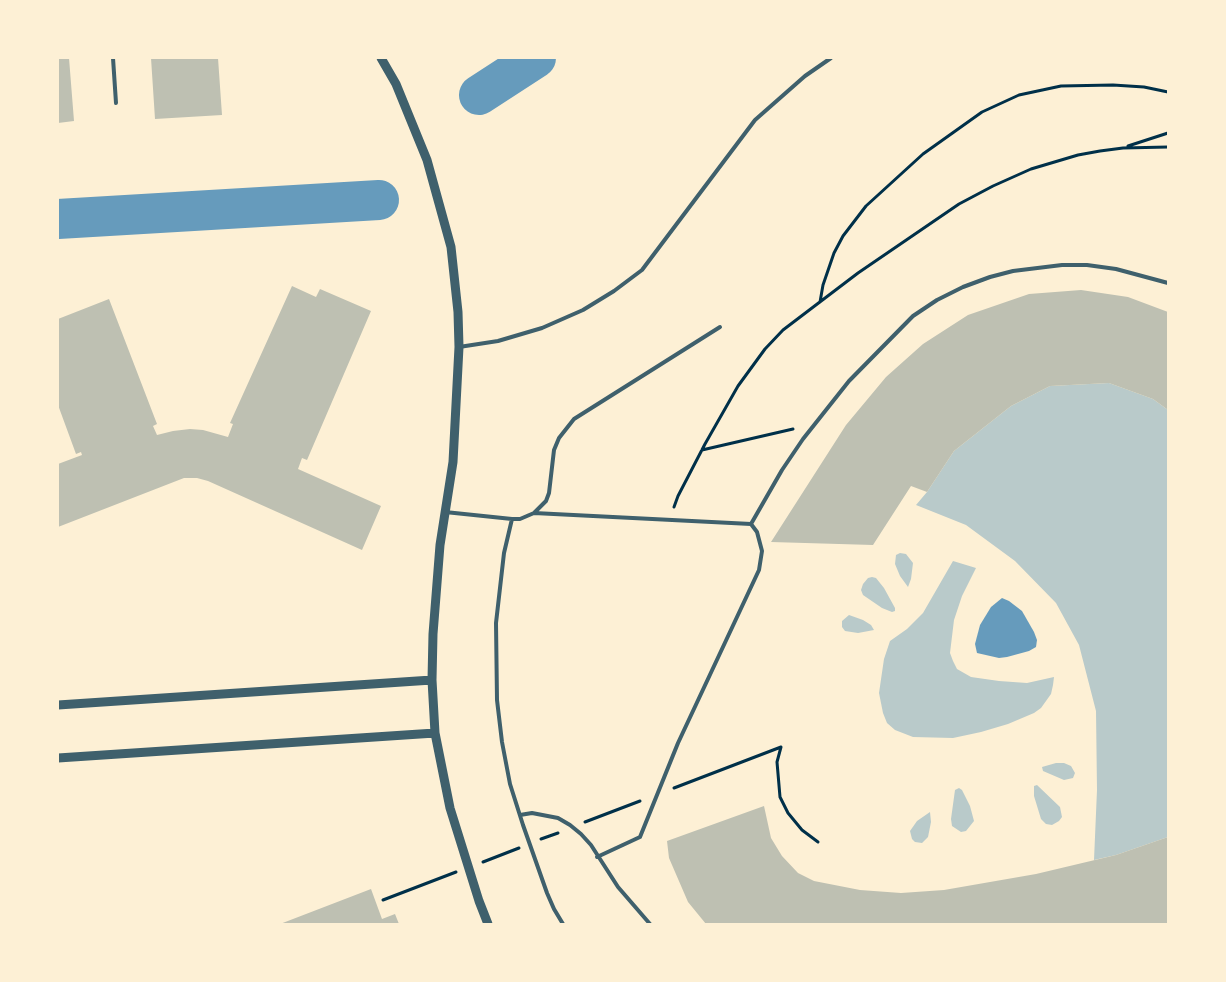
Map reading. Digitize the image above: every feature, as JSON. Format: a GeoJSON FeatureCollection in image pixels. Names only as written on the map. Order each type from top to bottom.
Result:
{"type":"FeatureCollection","features":[{"type":"Feature","properties":{"kind":"street"},"geometry":{"type":"LineString","coordinates":[[381,58],[396,84],[427,160],[451,247],[458,312],[459,347],[453,462],[440,545],[433,634],[432,680],[435,733],[450,808],[488,924]]}},
{"type":"Feature","properties":{"kind":"street"},"geometry":{"type":"LineString","coordinates":[[58,705],[432,680]]}},
{"type":"Feature","properties":{"kind":"street"},"geometry":{"type":"LineString","coordinates":[[58,758],[435,733]]}},
{"type":"Feature","properties":{"kind":"lane"},"geometry":{"type":"LineString","coordinates":[[113,58],[116,104]]}},
{"type":"Feature","properties":{"kind":"lane"},"geometry":{"type":"LineString","coordinates":[[459,347],[498,341],[542,328],[583,310],[614,291],[642,270],[755,120],[805,76],[832,58]]}},
{"type":"Feature","properties":{"kind":"lane"},"geometry":{"type":"LineString","coordinates":[[751,524],[782,470],[814,424],[849,380],[913,316],[937,300],[962,287],[1013,271],[1062,265],[1087,265],[1116,269],[1168,283]]}},
{"type":"Feature","properties":{"kind":"lane"},"geometry":{"type":"LineString","coordinates":[[445,512],[512,519],[520,519],[534,513],[546,501],[549,493],[554,450],[559,438],[574,419],[720,326]]}},
{"type":"Feature","properties":{"kind":"lane"},"geometry":{"type":"LineString","coordinates":[[534,513],[751,524]]}},
{"type":"Feature","properties":{"kind":"lane"},"geometry":{"type":"LineString","coordinates":[[512,519],[499,588],[496,623],[497,700],[502,742],[510,784],[520,815],[547,893],[563,924]]}},
{"type":"Feature","properties":{"kind":"lane"},"geometry":{"type":"LineString","coordinates":[[597,857],[640,837],[678,743],[759,570],[762,551],[757,532],[751,524]]}},
{"type":"Feature","properties":{"kind":"lane"},"geometry":{"type":"LineString","coordinates":[[520,815],[532,813],[545,815],[558,818],[570,825],[590,845],[618,887],[650,924]]}},
{"type":"Feature","properties":{"kind":"path"},"geometry":{"type":"LineString","coordinates":[[820,302],[823,285],[834,253],[843,236],[866,206],[923,154],[982,112],[1019,95],[1061,86],[1113,85],[1144,87],[1168,92]]}},
{"type":"Feature","properties":{"kind":"path"},"geometry":{"type":"LineString","coordinates":[[1123,148],[1168,133]]}},
{"type":"Feature","properties":{"kind":"path"},"geometry":{"type":"LineString","coordinates":[[670,520],[678,496],[738,386],[765,349],[783,330],[820,302],[978,193],[1032,169],[1078,155],[1123,148],[1168,147]]}},
{"type":"Feature","properties":{"kind":"path"},"geometry":{"type":"LineString","coordinates":[[702,451],[814,424]]}},
{"type":"Feature","properties":{"kind":"path"},"geometry":{"type":"LineString","coordinates":[[671,789],[781,747],[777,762],[780,796],[788,813],[802,830],[818,842]]}},
{"type":"Feature","properties":{"kind":"path"},"geometry":{"type":"LineString","coordinates":[[579,825],[643,800]]}},
{"type":"Feature","properties":{"kind":"path"},"geometry":{"type":"LineString","coordinates":[[533,842],[561,832]]}},
{"type":"Feature","properties":{"kind":"path"},"geometry":{"type":"LineString","coordinates":[[383,900],[524,846]]}},
{"type":"Feature","properties":{"kind":"shaded area"},"geometry":{"type":"Polygon","coordinates":[[[1109,383],[1153,399],[1168,410],[1168,837],[1116,855],[1094,860],[1097,790],[1096,711],[1079,645],[1056,603],[1015,561],[966,525],[916,505],[927,492],[954,451],[1011,406],[1050,386],[1109,383]]]}},
{"type":"Feature","properties":{"kind":"shaded area"},"geometry":{"type":"Polygon","coordinates":[[[900,553],[906,554],[913,563],[908,587],[900,576],[895,564],[896,555],[900,553]]]}},
{"type":"Feature","properties":{"kind":"shaded area"},"geometry":{"type":"Polygon","coordinates":[[[953,561],[976,568],[962,596],[954,620],[950,653],[957,669],[971,677],[999,681],[1027,683],[1054,677],[1051,694],[1041,708],[1034,713],[1008,724],[953,738],[913,737],[895,730],[887,723],[883,713],[879,693],[884,659],[890,641],[907,629],[923,613],[953,561]]]}},
{"type":"Feature","properties":{"kind":"shaded area"},"geometry":{"type":"Polygon","coordinates":[[[868,578],[876,578],[884,588],[895,611],[892,612],[882,608],[863,595],[861,590],[863,584],[868,578]]]}},
{"type":"Feature","properties":{"kind":"shaded area"},"geometry":{"type":"Polygon","coordinates":[[[849,615],[863,620],[871,625],[874,630],[858,633],[845,631],[842,627],[842,621],[849,615]]]}},
{"type":"Feature","properties":{"kind":"shaded area"},"geometry":{"type":"Polygon","coordinates":[[[1064,763],[1071,766],[1075,773],[1073,778],[1064,780],[1043,771],[1042,767],[1064,763]]]}},
{"type":"Feature","properties":{"kind":"shaded area"},"geometry":{"type":"Polygon","coordinates":[[[1037,785],[1060,807],[1062,817],[1052,825],[1046,824],[1041,819],[1034,796],[1034,786],[1037,785]]]}},
{"type":"Feature","properties":{"kind":"shaded area"},"geometry":{"type":"Polygon","coordinates":[[[959,788],[962,790],[970,806],[974,821],[966,831],[961,832],[952,826],[951,819],[955,790],[959,788]]]}},
{"type":"Feature","properties":{"kind":"shaded area"},"geometry":{"type":"Polygon","coordinates":[[[930,812],[931,822],[928,837],[922,843],[915,842],[910,831],[917,821],[930,812]]]}},
{"type":"Feature","properties":{"kind":"water"},"geometry":{"type":"Polygon","coordinates":[[[1002,598],[1022,611],[1034,632],[1037,640],[1036,647],[1029,651],[999,658],[977,653],[975,644],[980,625],[991,607],[1002,598]]]}},
{"type":"Feature","properties":{"kind":"building"},"geometry":{"type":"Polygon","coordinates":[[[58,58],[69,58],[74,121],[58,123],[58,58]]]}},
{"type":"Feature","properties":{"kind":"building"},"geometry":{"type":"Polygon","coordinates":[[[151,58],[218,58],[222,115],[155,119],[151,58]]]}},
{"type":"Feature","properties":{"kind":"building"},"geometry":{"type":"Polygon","coordinates":[[[292,286],[316,297],[320,289],[371,311],[307,460],[302,458],[298,469],[381,506],[362,550],[208,481],[197,478],[184,478],[58,527],[58,464],[82,455],[81,452],[76,454],[58,405],[58,319],[109,299],[157,424],[153,426],[157,435],[190,429],[203,430],[228,437],[233,424],[230,423],[292,286]]]}},
{"type":"Feature","properties":{"kind":"building"},"geometry":{"type":"Polygon","coordinates":[[[1081,290],[1128,297],[1168,312],[1168,410],[1153,399],[1109,383],[1050,386],[1011,406],[954,451],[927,492],[911,486],[873,545],[771,542],[846,425],[886,377],[923,344],[968,315],[1029,294],[1081,290]]]}},
{"type":"Feature","properties":{"kind":"building"},"geometry":{"type":"Polygon","coordinates":[[[764,806],[771,838],[782,856],[798,873],[814,881],[860,890],[901,893],[944,890],[1036,874],[1116,855],[1168,837],[1168,924],[706,924],[688,902],[669,858],[667,841],[764,806]]]}},
{"type":"Feature","properties":{"kind":"building"},"geometry":{"type":"Polygon","coordinates":[[[371,889],[382,919],[395,914],[399,924],[280,924],[371,889]]]}},
{"type":"Feature","properties":{"kind":"waterway"},"geometry":{"type":"LineString","coordinates":[[479,95],[536,58]]}},
{"type":"Feature","properties":{"kind":"waterway"},"geometry":{"type":"LineString","coordinates":[[58,219],[379,200]]}}]}
